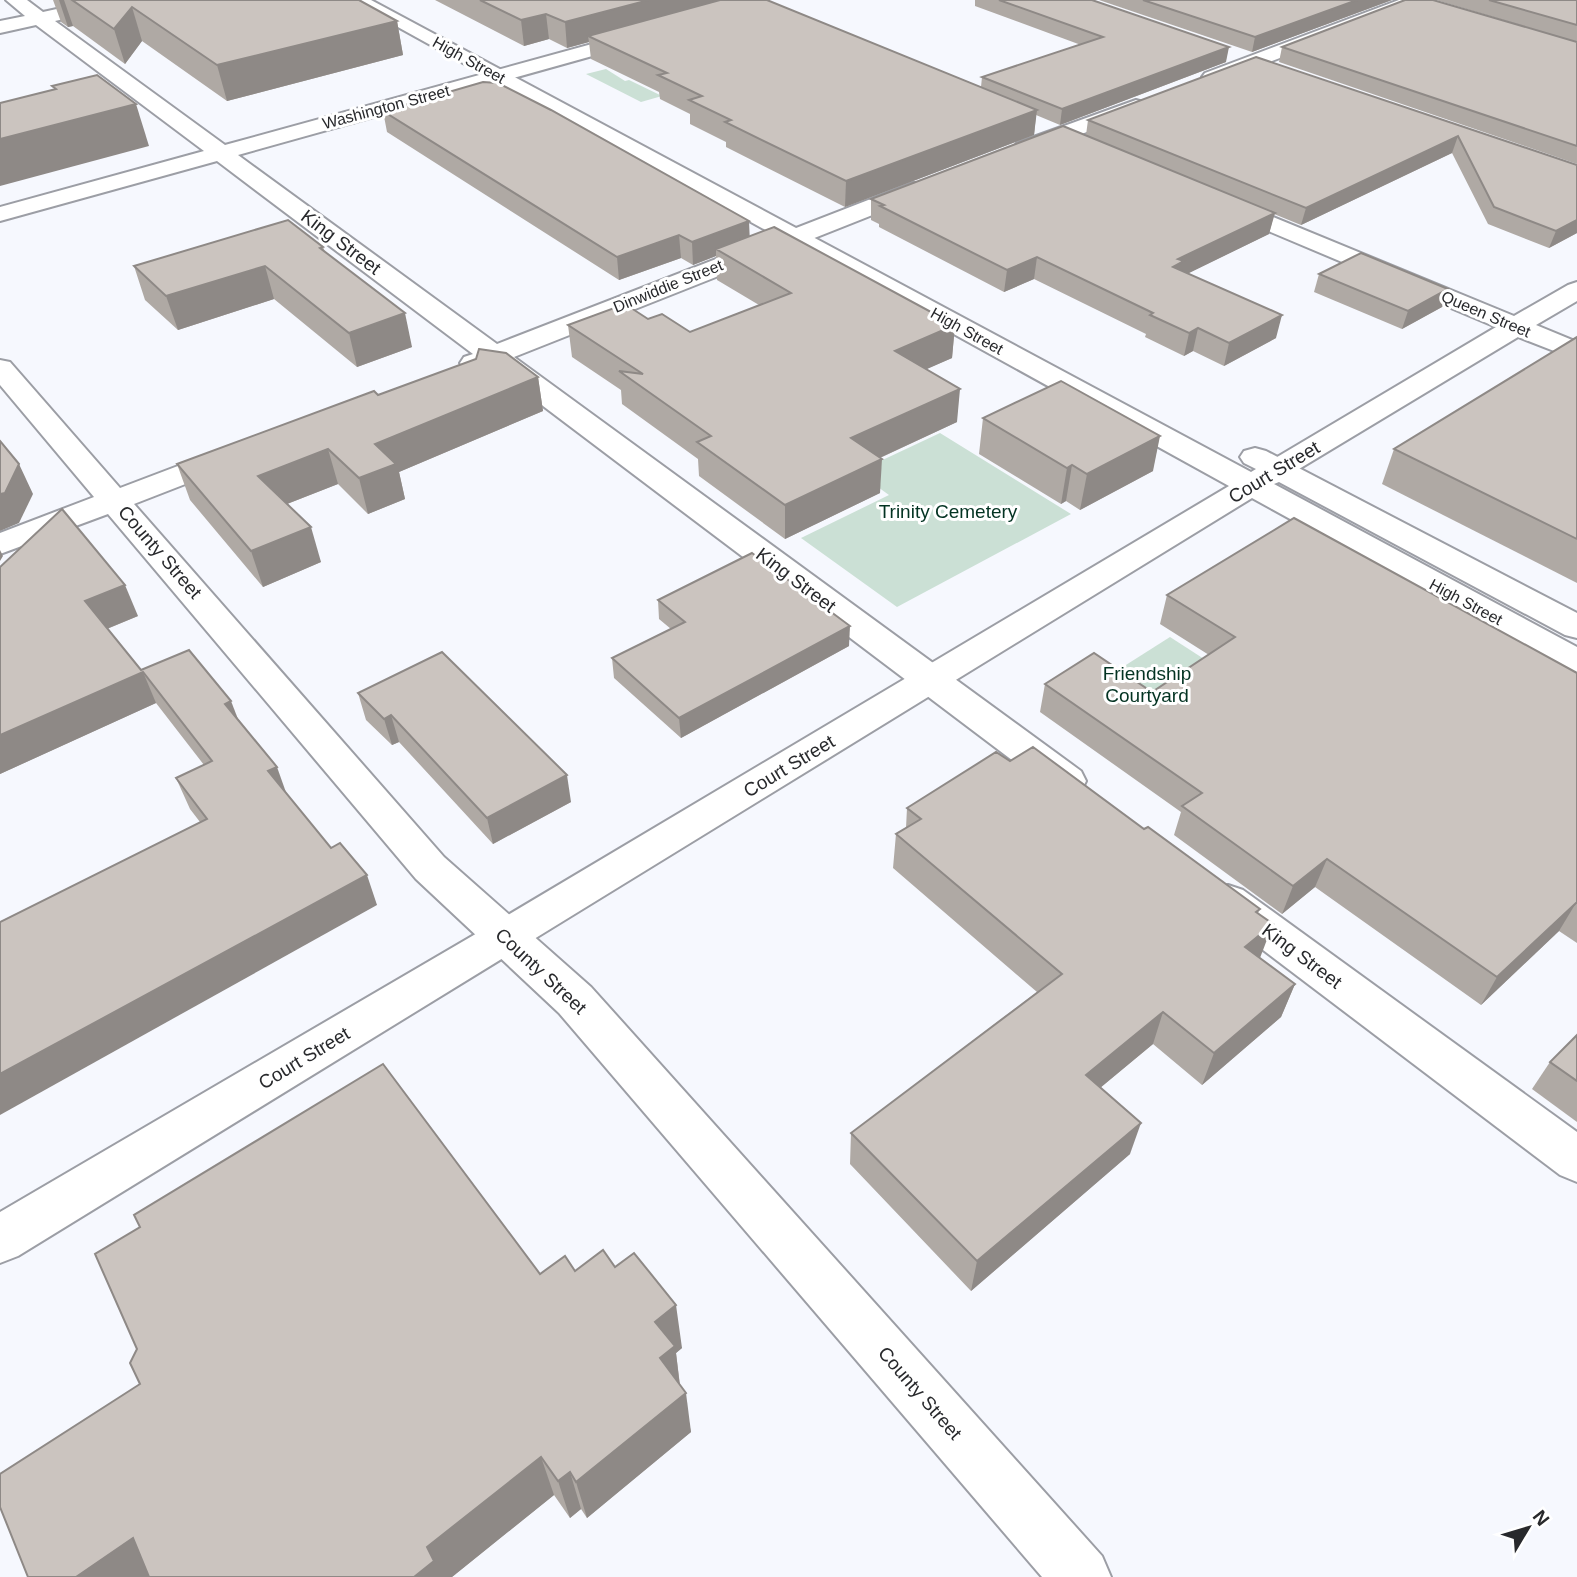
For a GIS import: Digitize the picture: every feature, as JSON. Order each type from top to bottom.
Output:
[{"type":"street","name":"King Street","points":[[15,0],[1088,797]]},
{"type":"street","points":[[0,27],[123,0]]},
{"type":"street","name":"High Street","points":[[358,0],[793,236],[1265,477],[1577,627]]},
{"type":"street","name":"High Street","points":[[394,0],[972,307]]},
{"type":"street","points":[[1185,87],[1417,2]]},
{"type":"street","name":"Washington Street","points":[[0,214],[653,33]]},
{"type":"street","points":[[1221,51],[1285,73]]},
{"type":"street","points":[[1007,155],[1160,97]]},
{"type":"street","points":[[1026,121],[1092,149]]},
{"type":"street","name":"Dinwiddie Street","points":[[453,371],[793,236],[943,180]]},
{"type":"street","name":"Queen Street","points":[[1203,195],[1577,352]]},
{"type":"street","name":"Court Street","points":[[0,1239],[506,937],[1577,290]]},
{"type":"street","name":"County Street","points":[[0,368],[430,868],[575,1000],[1080,1577]]},
{"type":"street","name":"High Street","points":[[1236,447],[1265,477],[1577,662]]},
{"type":"street","points":[[0,544],[250,448]]},
{"type":"street","name":"King Street","points":[[1208,886],[1577,1160]]},
{"type":"green space","points":[[606,69],[625,81],[629,80],[662,96],[641,102],[586,74]]},
{"type":"green space","name":"Trinity Cemetery","points":[[940,433],[1071,514],[897,607],[801,538],[889,495],[857,472]]},
{"type":"green space","name":"Friendship Courtyard","points":[[1170,637],[1218,668],[1168,702],[1096,684]]},
{"type":"building","points":[[72,0],[359,0],[397,21],[217,65],[132,7],[114,29]]},
{"type":"building","points":[[480,0],[649,0],[565,22],[546,14],[521,20]]},
{"type":"building","points":[[720,0],[767,0],[1037,110],[846,181],[725,122],[731,120],[689,100],[702,96],[658,75],[667,73],[588,36]]},
{"type":"building","points":[[999,0],[1092,0],[1229,47],[1062,109],[982,77],[1103,37]]},
{"type":"building","points":[[1143,0],[1357,0],[1255,37]]},
{"type":"building","points":[[1405,0],[1433,0],[1577,42],[1577,146],[1282,47]]},
{"type":"building","points":[[1489,0],[1577,0],[1577,25]]},
{"type":"building","points":[[1256,57],[1577,165],[1577,220],[1556,231],[1494,207],[1458,136],[1306,208],[1088,120]]},
{"type":"building","points":[[97,75],[136,104],[0,139],[0,103]]},
{"type":"building","points":[[483,82],[498,83],[551,110],[749,221],[692,242],[679,235],[617,257],[383,111]]},
{"type":"building","points":[[1063,126],[1275,213],[1178,259],[1184,261],[1173,267],[1282,315],[1229,343],[1198,328],[1189,333],[1037,257],[1007,270],[871,199]]},
{"type":"building","points":[[288,220],[405,313],[349,333],[265,266],[166,296],[134,266]]},
{"type":"building","points":[[774,227],[955,325],[895,351],[960,389],[851,438],[882,459],[785,505],[697,442],[711,436],[619,371],[643,374],[568,325],[625,304],[648,319],[662,314],[690,332],[791,293],[716,249]]},
{"type":"building","points":[[1361,253],[1448,289],[1408,311],[1319,274]]},
{"type":"building","points":[[1577,337],[1577,539],[1394,449]]},
{"type":"building","points":[[479,349],[506,353],[538,377],[375,444],[396,464],[359,478],[328,449],[258,476],[311,527],[251,551],[177,464],[374,391],[378,395],[476,359]]},
{"type":"building","points":[[1061,381],[1160,436],[1087,474],[1072,465],[1067,468],[983,418]]},
{"type":"building","points":[[0,441],[19,464],[5,493],[0,494]]},
{"type":"building","points":[[62,509],[125,585],[85,601],[141,670],[189,650],[231,701],[225,704],[277,767],[268,771],[331,848],[340,843],[367,875],[0,1074],[0,922],[207,819],[176,778],[212,761],[143,672],[0,735],[0,567]]},
{"type":"building","points":[[1294,518],[1577,673],[1577,903],[1497,977],[1327,859],[1293,886],[1182,806],[1202,793],[1045,684],[1094,653],[1152,692],[1235,637],[1167,595]]},
{"type":"building","points":[[752,553],[850,626],[679,718],[612,658],[685,622],[658,600]]},
{"type":"building","points":[[442,652],[567,775],[487,818],[391,715],[384,719],[358,693]]},
{"type":"building","points":[[1033,747],[1144,829],[1148,827],[1260,909],[1256,912],[1273,924],[1245,947],[1295,984],[1214,1053],[1163,1012],[1086,1075],[1141,1123],[977,1261],[851,1133],[1062,974],[896,834],[921,819],[907,808],[996,752],[1010,761]]},
{"type":"building","points":[[1577,1035],[1577,1081],[1550,1062]]},
{"type":"building","points":[[383,1064],[540,1274],[565,1256],[575,1271],[603,1250],[615,1267],[634,1253],[676,1305],[655,1322],[675,1346],[660,1358],[686,1393],[576,1482],[570,1472],[558,1481],[541,1457],[427,1547],[434,1561],[414,1577],[149,1577],[133,1538],[76,1577],[28,1577],[0,1507],[0,1474],[140,1384],[130,1363],[137,1349],[95,1254],[140,1227],[134,1215]]}]
